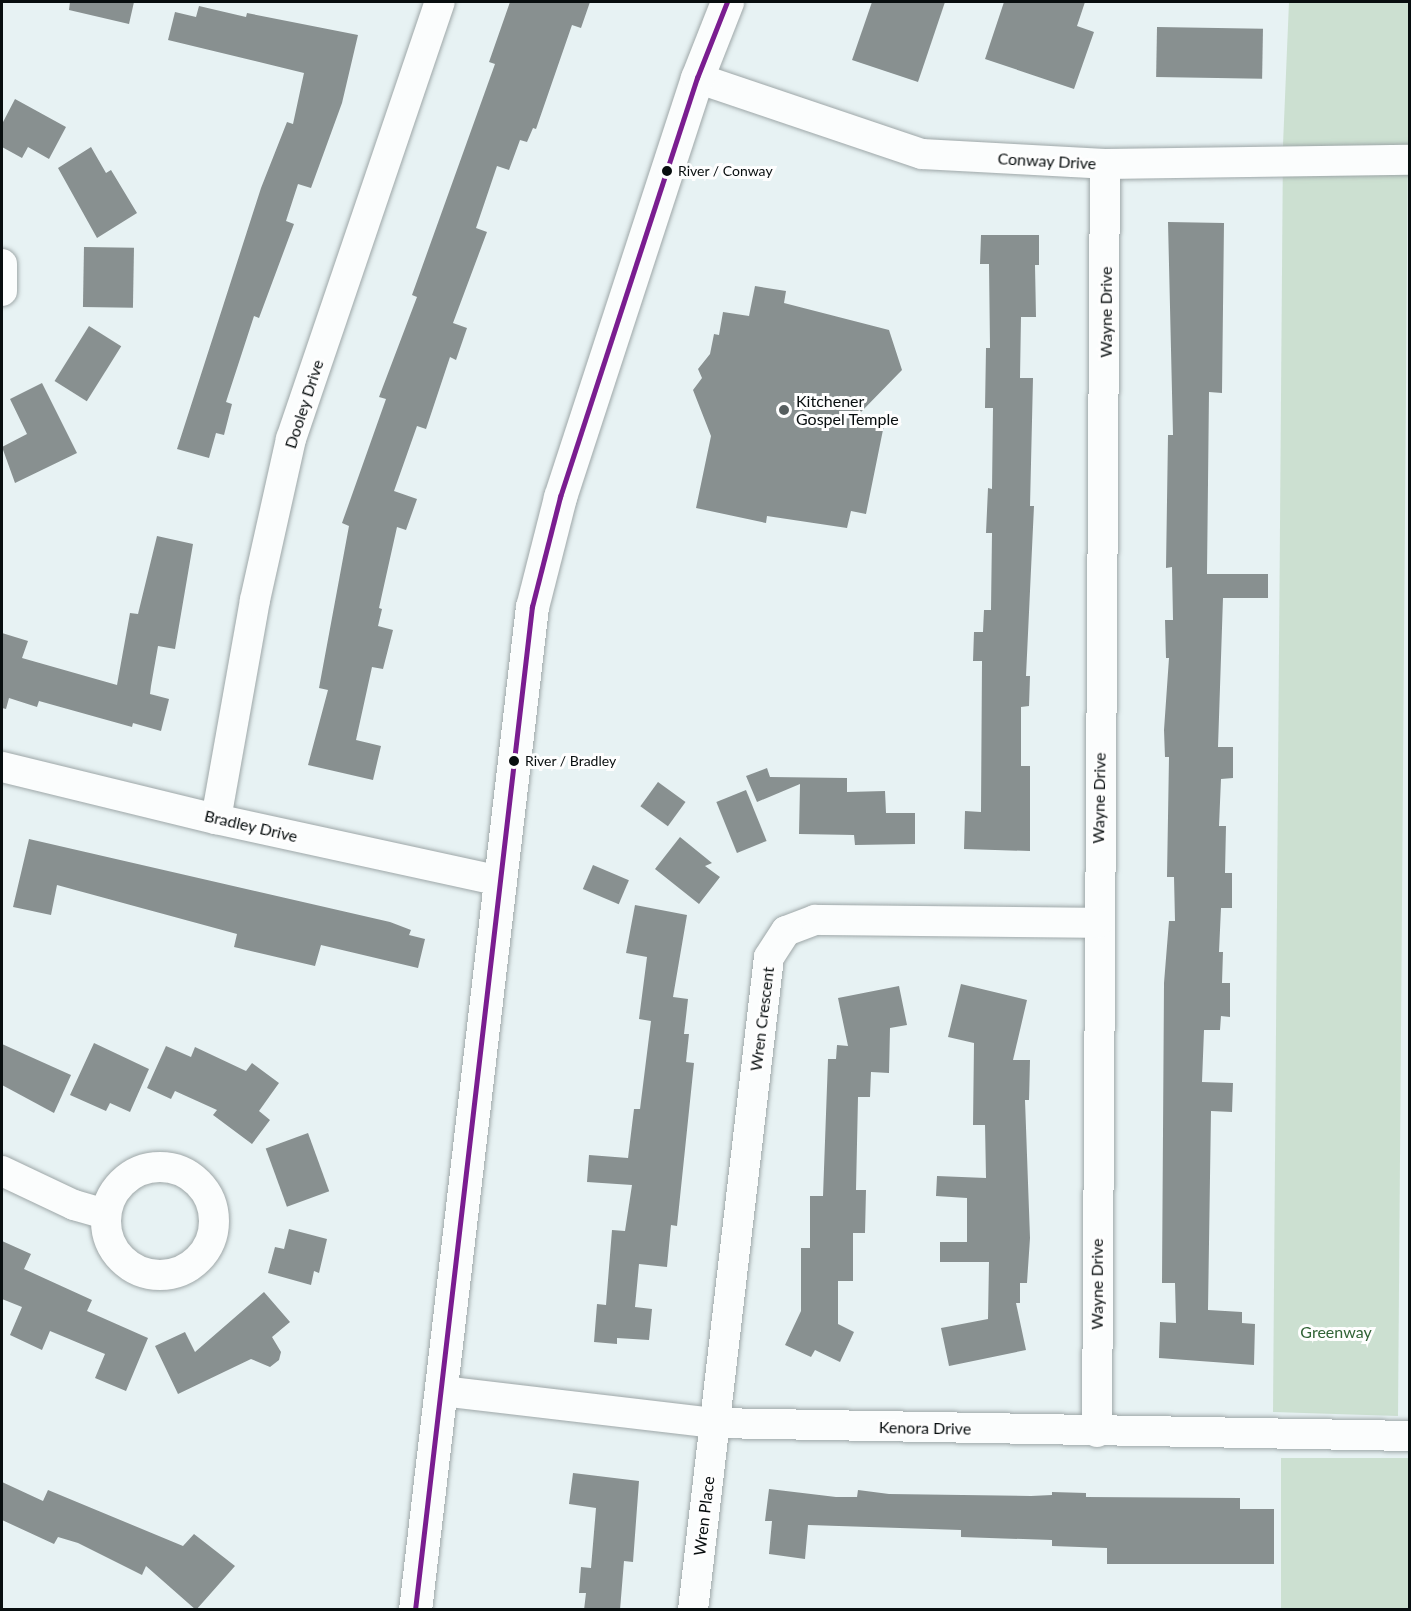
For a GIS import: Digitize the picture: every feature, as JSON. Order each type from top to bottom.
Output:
[{"type":"street","name":"Dooley Drive","points":[[216,819],[255,600],[291,439],[440,2]]},
{"type":"street","points":[[415,1610],[532,607],[560,497],[697,78],[727,2]]},
{"type":"street","name":"Conway Drive","points":[[697,78],[922,154],[1105,164],[1410,160]]},
{"type":"street","name":"Wayne Drive","points":[[1097,1432],[1097,923],[1105,164]]},
{"type":"street","points":[[2,264],[2,291]]},
{"type":"street","name":"Bradley Drive","points":[[2,767],[216,819],[501,881]]},
{"type":"street","name":"Wren Crescent","points":[[715,1423],[769,957],[786,932],[815,920],[1097,923]]},
{"type":"street","points":[[2,1171],[74,1205],[106,1214]]},
{"type":"street","name":"Kenora Drive","points":[[442,1391],[715,1423],[1097,1432],[1410,1436]]},
{"type":"street","name":"Wren Place","points":[[693,1610],[715,1423]]},
{"type":"green space","name":"Greenway","points":[[1289,2],[1409,2],[1398,1416],[1273,1412],[1283,145]]},
{"type":"green space","points":[[1281,1458],[1409,1458],[1409,1609],[1281,1609]]},
{"type":"building","points":[[70,2],[134,2],[129,24],[69,10]]},
{"type":"building","points":[[510,2],[590,2],[581,28],[572,25],[536,129],[533,128],[527,142],[520,140],[509,170],[497,166],[476,228],[487,232],[453,323],[467,328],[456,360],[450,357],[426,429],[417,426],[394,491],[417,499],[406,530],[397,527],[379,608],[382,609],[378,626],[393,630],[383,669],[372,667],[356,740],[381,746],[373,780],[308,765],[328,690],[319,688],[349,526],[342,523],[386,399],[379,397],[417,297],[412,295],[495,64],[489,62]]},
{"type":"building","points":[[872,2],[945,2],[918,82],[852,60]]},
{"type":"building","points":[[1004,2],[1085,2],[1077,26],[1094,32],[1074,89],[985,59]]},
{"type":"building","points":[[199,6],[246,17],[247,13],[358,35],[342,103],[311,188],[298,184],[286,221],[294,224],[259,318],[254,316],[226,402],[232,404],[224,435],[216,433],[209,458],[177,449],[261,188],[287,122],[293,124],[304,73],[168,40],[175,12],[196,17]]},
{"type":"building","points":[[1157,27],[1263,29],[1262,79],[1156,77]]},
{"type":"building","points":[[15,99],[66,127],[49,159],[28,147],[22,158],[2,147],[2,124]]},
{"type":"building","points":[[91,147],[106,173],[111,170],[137,213],[97,238],[58,168]]},
{"type":"building","points":[[1168,222],[1224,223],[1222,393],[1209,392],[1207,574],[1268,574],[1268,598],[1223,598],[1218,747],[1233,747],[1233,778],[1221,779],[1219,826],[1226,826],[1225,873],[1232,873],[1232,908],[1221,908],[1219,952],[1223,952],[1222,983],[1230,983],[1230,1017],[1221,1016],[1220,1030],[1204,1030],[1202,1082],[1233,1083],[1232,1112],[1211,1111],[1208,1310],[1242,1312],[1242,1323],[1255,1324],[1254,1365],[1159,1358],[1160,1322],[1176,1323],[1175,1283],[1162,1283],[1164,983],[1169,921],[1175,921],[1174,877],[1167,877],[1169,757],[1165,757],[1164,730],[1169,658],[1166,658],[1165,620],[1173,620],[1172,567],[1166,568],[1168,435],[1173,435]]},
{"type":"building","points":[[981,235],[1039,235],[1039,265],[1035,265],[1036,317],[1021,317],[1020,378],[1033,378],[1030,506],[1034,506],[1026,676],[1030,676],[1029,706],[1021,707],[1021,766],[1030,766],[1030,851],[964,849],[965,811],[981,812],[982,661],[973,661],[974,632],[983,632],[984,610],[991,610],[992,533],[986,533],[988,488],[992,489],[993,408],[985,408],[986,348],[990,348],[989,264],[980,264]]},
{"type":"building","points":[[84,247],[134,248],[133,308],[83,307]]},
{"type":"building","name":"Kitchener Gospel Temple","points":[[755,286],[786,291],[784,303],[889,330],[902,370],[859,414],[885,420],[866,514],[851,511],[847,528],[767,516],[766,523],[696,508],[711,436],[693,390],[702,378],[698,369],[710,354],[714,334],[719,335],[723,312],[749,316]]},
{"type":"building","points":[[89,326],[121,346],[87,401],[55,381]]},
{"type":"building","points":[[42,383],[77,453],[15,483],[2,447],[27,434],[10,399]]},
{"type":"building","points":[[157,536],[193,544],[175,649],[158,646],[151,686],[150,694],[169,699],[161,731],[133,723],[132,727],[39,701],[37,707],[9,698],[6,709],[2,708],[2,633],[28,641],[22,658],[117,685],[130,613],[138,614]]},
{"type":"building","points":[[767,768],[770,777],[847,778],[847,792],[885,791],[886,813],[915,813],[915,844],[855,845],[854,835],[799,834],[800,784],[757,802],[746,776]]},
{"type":"building","points":[[658,782],[686,802],[668,826],[640,806]]},
{"type":"building","points":[[746,790],[767,841],[737,853],[716,802]]},
{"type":"building","points":[[680,837],[712,863],[705,866],[720,877],[699,904],[655,869]]},
{"type":"building","points":[[29,839],[390,922],[411,930],[409,935],[425,939],[418,968],[321,945],[315,966],[234,947],[237,934],[57,885],[51,915],[13,907]]},
{"type":"building","points":[[593,865],[629,880],[619,904],[583,889]]},
{"type":"building","points":[[635,905],[687,915],[673,997],[688,999],[684,1034],[689,1034],[686,1062],[694,1063],[677,1226],[671,1225],[667,1267],[639,1264],[635,1307],[652,1309],[649,1340],[617,1338],[617,1344],[594,1342],[597,1304],[606,1305],[612,1230],[625,1231],[632,1185],[587,1182],[589,1155],[628,1158],[634,1109],[640,1109],[651,1021],[639,1019],[647,957],[626,953]]},
{"type":"building","points":[[961,984],[1027,1000],[1013,1060],[1030,1060],[1029,1100],[1025,1100],[1030,1238],[1027,1283],[1020,1283],[1020,1303],[1016,1303],[1026,1350],[949,1366],[941,1328],[988,1319],[989,1262],[940,1262],[940,1242],[967,1242],[967,1198],[936,1196],[937,1176],[986,1178],[985,1125],[973,1125],[974,1043],[948,1037]]},
{"type":"building","points":[[899,986],[907,1025],[890,1028],[889,1073],[871,1072],[870,1097],[858,1097],[856,1190],[866,1190],[865,1233],[853,1233],[853,1281],[838,1281],[838,1324],[854,1332],[840,1362],[815,1350],[811,1357],[785,1345],[801,1311],[801,1248],[810,1248],[810,1196],[823,1196],[828,1059],[836,1059],[837,1045],[848,1046],[838,998]]},
{"type":"building","points":[[94,1043],[149,1069],[130,1112],[110,1103],[106,1111],[70,1095]]},
{"type":"building","points":[[2,1044],[71,1075],[54,1113],[2,1085]]},
{"type":"building","points":[[166,1046],[191,1057],[195,1047],[246,1071],[252,1063],[279,1083],[259,1111],[270,1120],[252,1144],[213,1115],[217,1110],[175,1091],[171,1099],[147,1088]]},
{"type":"building","points":[[308,1133],[329,1191],[287,1207],[266,1148]]},
{"type":"building","points":[[289,1229],[327,1239],[319,1273],[314,1271],[311,1285],[268,1273],[275,1247],[284,1249]]},
{"type":"building","points":[[2,1241],[31,1254],[24,1269],[92,1300],[87,1311],[148,1338],[126,1391],[95,1378],[105,1354],[50,1331],[42,1350],[10,1335],[22,1307],[2,1299]]},
{"type":"building","points":[[264,1292],[290,1322],[272,1337],[281,1352],[279,1360],[270,1367],[251,1359],[178,1394],[155,1346],[185,1332],[195,1352]]},
{"type":"building","points":[[573,1473],[639,1481],[633,1562],[624,1561],[620,1610],[584,1610],[586,1593],[579,1593],[581,1567],[591,1568],[596,1508],[569,1504]]},
{"type":"building","points":[[2,1482],[43,1501],[48,1490],[183,1546],[194,1534],[235,1566],[196,1610],[146,1566],[142,1575],[78,1543],[58,1537],[54,1544],[2,1520]]},
{"type":"building","points":[[769,1489],[836,1497],[857,1497],[858,1490],[889,1494],[1031,1496],[1052,1495],[1052,1492],[1086,1493],[1086,1497],[1240,1498],[1240,1509],[1274,1509],[1274,1564],[1107,1564],[1107,1548],[1052,1546],[1052,1540],[961,1537],[961,1530],[808,1525],[805,1559],[769,1554],[772,1521],[765,1521]]},
{"type":"transit line","points":[[415,1610],[532,607],[560,497],[697,78],[727,2]]},
{"type":"place","name":"River / Conway","points":[[667,171]]},
{"type":"place","name":"Kitchener Gospel Temple","points":[[784,410]]},
{"type":"place","name":"River / Bradley","points":[[514,761]]}]
